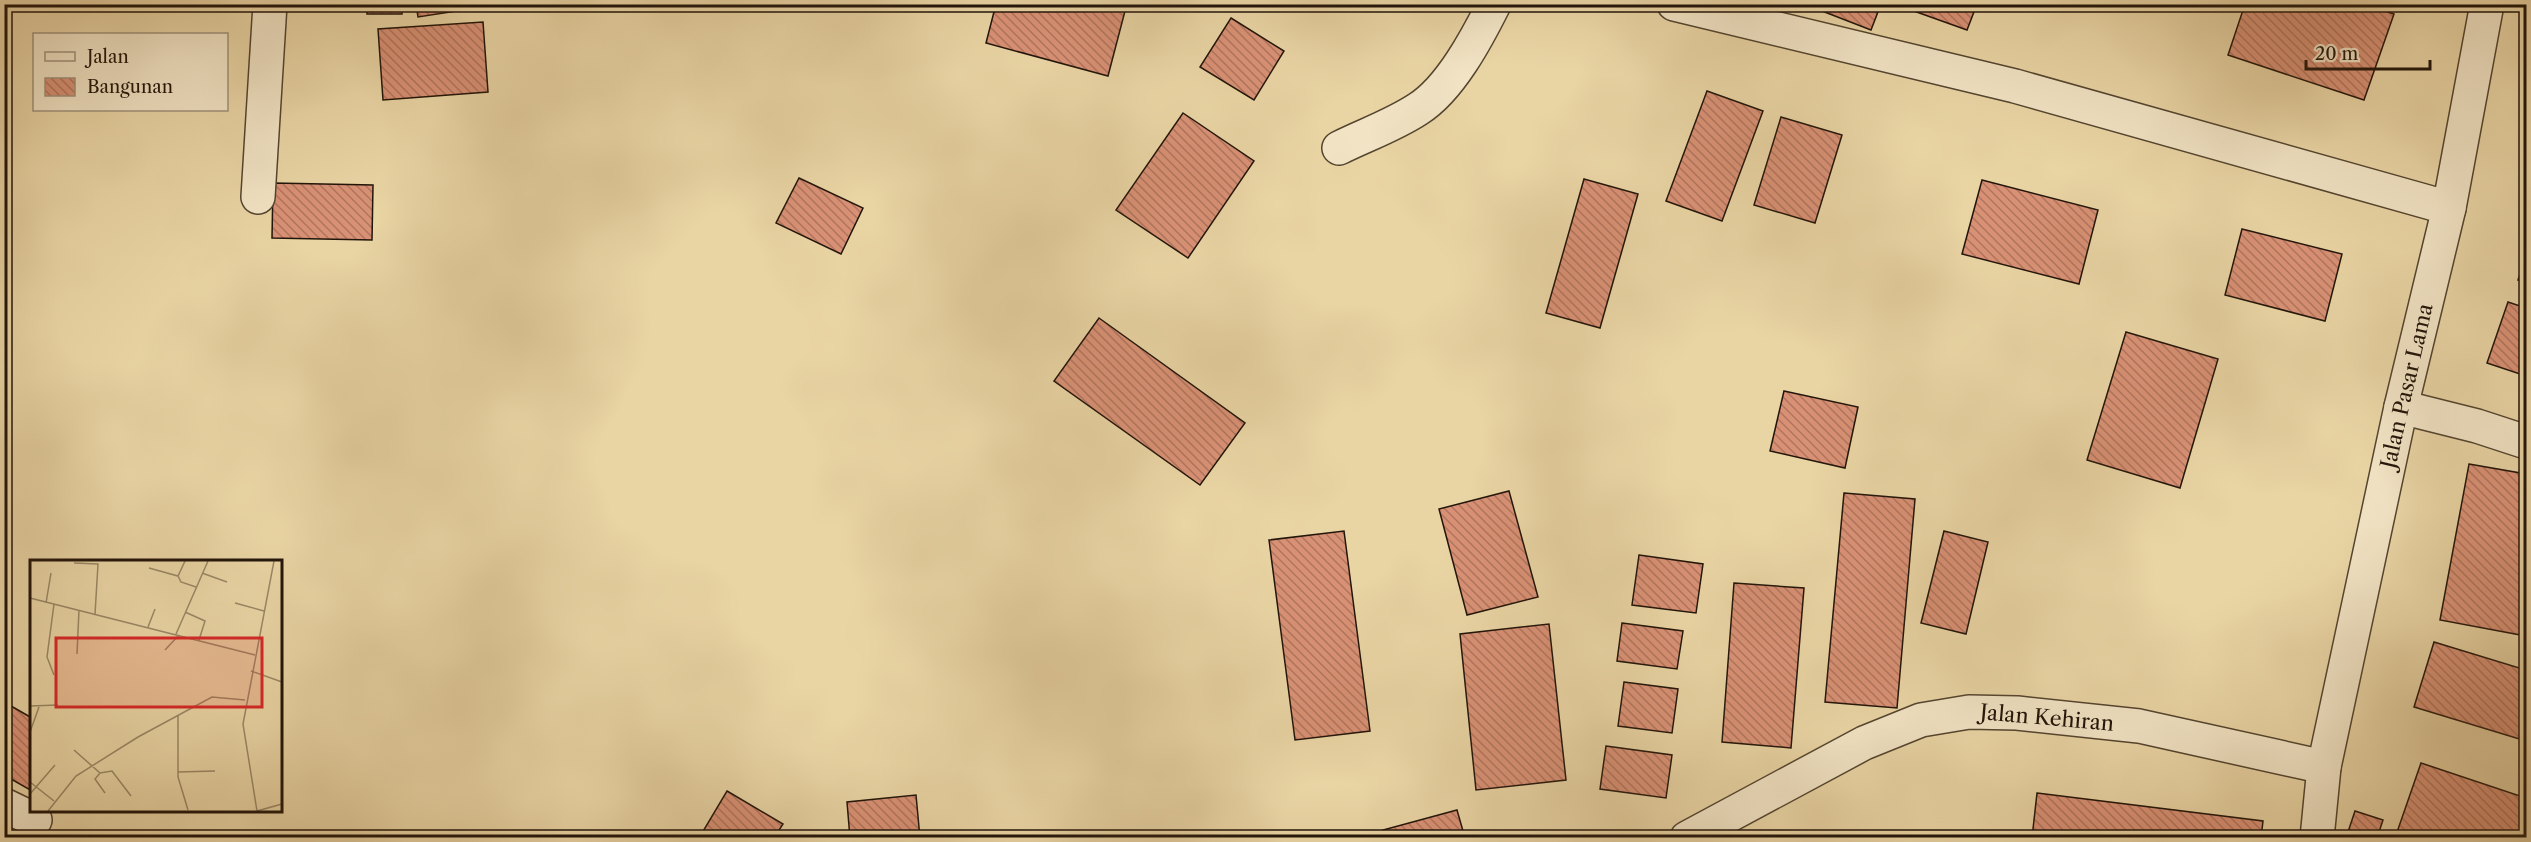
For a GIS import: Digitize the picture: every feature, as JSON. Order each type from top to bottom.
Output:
[{"type":"street","points":[[258,197],[270,4]]},
{"type":"street","points":[[1339,148],[1419,108],[1445,83],[1478,34],[1494,4]]},
{"type":"street","points":[[1674,4],[1761,15],[2449,208]]},
{"type":"street","name":"Jalan Pasar Lama","points":[[2318,837],[2324,767],[2401,408],[2449,208],[2487,4]]},
{"type":"street","points":[[2401,408],[2477,426],[2526,442]]},
{"type":"street","name":"Jalan Kehiran","points":[[1687,837],[1864,743],[1921,720],[1969,712],[2017,713],[2139,726],[2324,767]]},
{"type":"street","points":[[4,806],[35,820]]},
{"type":"building","points":[[367,4],[402,4],[402,14],[367,14]]},
{"type":"building","points":[[416,4],[489,4],[490,6],[418,17]]},
{"type":"building","points":[[996,4],[1103,4],[1125,11],[1108,76],[986,43]]},
{"type":"building","points":[[1804,4],[1881,4],[1871,30]]},
{"type":"building","points":[[1913,4],[1977,4],[1967,30],[1911,10]]},
{"type":"building","points":[[2245,4],[2365,4],[2394,14],[2364,100],[2228,55]]},
{"type":"building","points":[[1231,18],[1284,51],[1254,100],[1200,67]]},
{"type":"building","points":[[483,22],[488,92],[383,100],[378,29]]},
{"type":"building","points":[[1707,91],[1763,111],[1722,221],[1666,201]]},
{"type":"building","points":[[1183,113],[1254,161],[1188,258],[1116,210]]},
{"type":"building","points":[[1781,117],[1842,135],[1815,223],[1754,205]]},
{"type":"building","points":[[2526,155],[2526,177],[2520,175]]},
{"type":"building","points":[[799,178],[863,208],[841,254],[776,223]]},
{"type":"building","points":[[1584,179],[1638,194],[1600,328],[1546,313]]},
{"type":"building","points":[[1982,180],[2098,210],[2079,284],[1962,254]]},
{"type":"building","points":[[273,183],[373,185],[372,240],[272,238]]},
{"type":"building","points":[[2242,229],[2342,254],[2325,321],[2225,295]]},
{"type":"building","points":[[2526,256],[2526,283],[2518,280]]},
{"type":"building","points":[[2508,302],[2526,308],[2526,376],[2487,363]]},
{"type":"building","points":[[1099,318],[1245,423],[1200,485],[1054,381]]},
{"type":"building","points":[[2126,332],[2218,359],[2180,488],[2087,460]]},
{"type":"building","points":[[1784,391],[1858,407],[1845,468],[1770,451]]},
{"type":"building","points":[[2469,464],[2526,474],[2526,636],[2440,620]]},
{"type":"building","points":[[1509,491],[1538,597],[1467,615],[1439,509]]},
{"type":"building","points":[[1844,493],[1915,499],[1897,708],[1825,702]]},
{"type":"building","points":[[1344,531],[1370,731],[1295,740],[1269,540]]},
{"type":"building","points":[[1944,531],[1988,542],[1966,634],[1921,623]]},
{"type":"building","points":[[1639,555],[1703,564],[1696,613],[1632,605]]},
{"type":"building","points":[[1734,583],[1804,588],[1791,748],[1722,742]]},
{"type":"building","points":[[1622,623],[1683,631],[1677,669],[1617,661]]},
{"type":"building","points":[[1549,624],[1566,780],[1476,790],[1460,634]]},
{"type":"building","points":[[2434,642],[2526,670],[2526,741],[2414,707]]},
{"type":"building","points":[[1624,682],[1678,689],[1672,733],[1618,726]]},
{"type":"building","points":[[4,702],[30,717],[30,790],[4,775]]},
{"type":"building","points":[[1606,746],[1672,755],[1666,798],[1600,789]]},
{"type":"building","points":[[2421,763],[2526,798],[2526,838],[2403,838],[2396,835]]},
{"type":"building","points":[[727,791],[783,824],[774,838],[699,838]]},
{"type":"building","points":[[2037,793],[2263,821],[2261,838],[2032,838]]},
{"type":"building","points":[[916,795],[920,838],[850,838],[847,802]]},
{"type":"building","points":[[1457,810],[1465,838],[1385,838],[1383,830]]},
{"type":"building","points":[[2355,811],[2383,820],[2377,838],[2346,838]]}]
